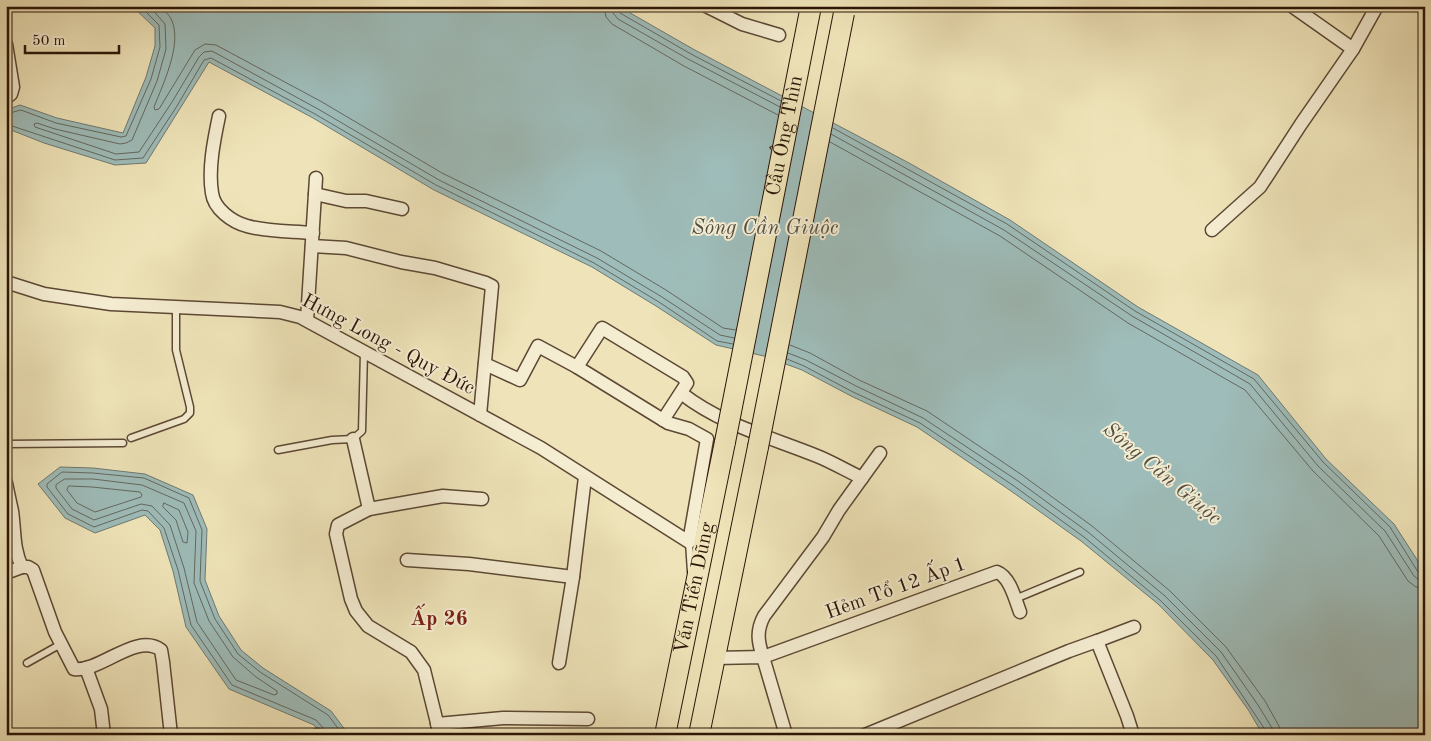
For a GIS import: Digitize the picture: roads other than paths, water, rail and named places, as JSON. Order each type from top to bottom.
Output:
[{"type":"highway","name":"Cầu Ông Thìn","points":[[726,442],[811,6]]},
{"type":"highway","name":"Cầu Ông Thìn","points":[[758,447],[844,9]]},
{"type":"highway","name":"Văn Tiến Dũng","points":[[665,735],[726,442]]},
{"type":"highway","name":"Văn Tiến Dũng","points":[[699,735],[758,447]]},
{"type":"street","points":[[706,6],[742,24],[779,35]]},
{"type":"street","points":[[1292,6],[1353,49]]},
{"type":"street","points":[[1212,230],[1260,187],[1353,49],[1377,6]]},
{"type":"street","points":[[6,44],[12,87],[11,94],[6,98]]},
{"type":"street","points":[[219,116],[212,154],[212,194],[224,214],[249,227],[312,239],[401,262],[435,268],[492,286],[480,415]]},
{"type":"street","points":[[307,320],[316,178]]},
{"type":"street","points":[[315,194],[346,201],[366,201],[402,209]]},
{"type":"street","name":"Hưng Long - Quy Đức","points":[[6,282],[44,294],[111,304],[280,312],[307,320],[541,448],[689,542]]},
{"type":"street","points":[[577,367],[602,328],[686,380],[687,382],[681,394],[663,420]]},
{"type":"street","points":[[485,364],[520,380],[538,346],[577,367],[663,420],[689,429],[707,439],[689,542]]},
{"type":"street","points":[[681,394],[708,412],[734,425],[818,457],[862,478]]},
{"type":"street","points":[[353,439],[369,509]]},
{"type":"street","points":[[786,735],[758,634],[760,624],[823,537],[839,510],[880,453]]},
{"type":"street","points":[[559,663],[573,577],[585,477]]},
{"type":"street","points":[[6,484],[12,512],[15,549],[22,567]]},
{"type":"street","points":[[482,499],[443,496],[369,509],[338,525],[336,534],[351,599],[356,611],[368,626],[411,652],[424,670],[438,730],[503,718],[588,719]]},
{"type":"street","points":[[407,560],[468,564],[573,577]]},
{"type":"street","points":[[6,573],[22,567],[28,567],[33,570],[55,632],[74,669],[86,668],[138,646],[155,645],[161,650],[171,735]]},
{"type":"street","name":"Hẻm Tổ 12 Ấp 1","points":[[715,658],[764,657],[997,572],[1003,574],[1020,612]]},
{"type":"street","points":[[865,735],[1069,651],[1134,628]]},
{"type":"street","points":[[1097,641],[1117,689],[1133,735]]},
{"type":"street","points":[[86,668],[101,709],[104,735]]},
{"type":"lane","points":[[131,438],[184,419],[190,413],[190,406],[176,350],[176,308]]},
{"type":"lane","points":[[278,450],[332,440],[353,439],[362,431],[364,352]]},
{"type":"lane","points":[[6,444],[123,443]]},
{"type":"lane","points":[[689,542],[692,603]]},
{"type":"lane","points":[[1015,599],[1080,572]]},
{"type":"lane","points":[[26,663],[62,644]]},
{"type":"water","name":"Sông Cần Giuộc","points":[[132,6],[618,6],[693,49],[909,163],[1010,220],[1138,307],[1258,375],[1326,459],[1394,524],[1425,572],[1425,735],[1263,735],[1249,711],[1213,660],[1158,604],[1081,541],[917,427],[851,396],[802,370],[764,356],[716,345],[592,267],[434,190],[313,118],[209,62],[146,163],[115,165],[44,143],[6,128],[6,110],[20,105],[57,118],[123,133],[146,77],[155,46],[155,28]]},
{"type":"water","points":[[60,467],[93,468],[145,474],[193,495],[207,529],[205,580],[219,616],[241,650],[263,668],[331,711],[349,735],[322,735],[314,725],[229,689],[186,627],[173,571],[160,530],[145,515],[95,533],[65,518],[38,484]]},
{"type":"district","name":"Ấp 26","points":[[439,619]]}]
